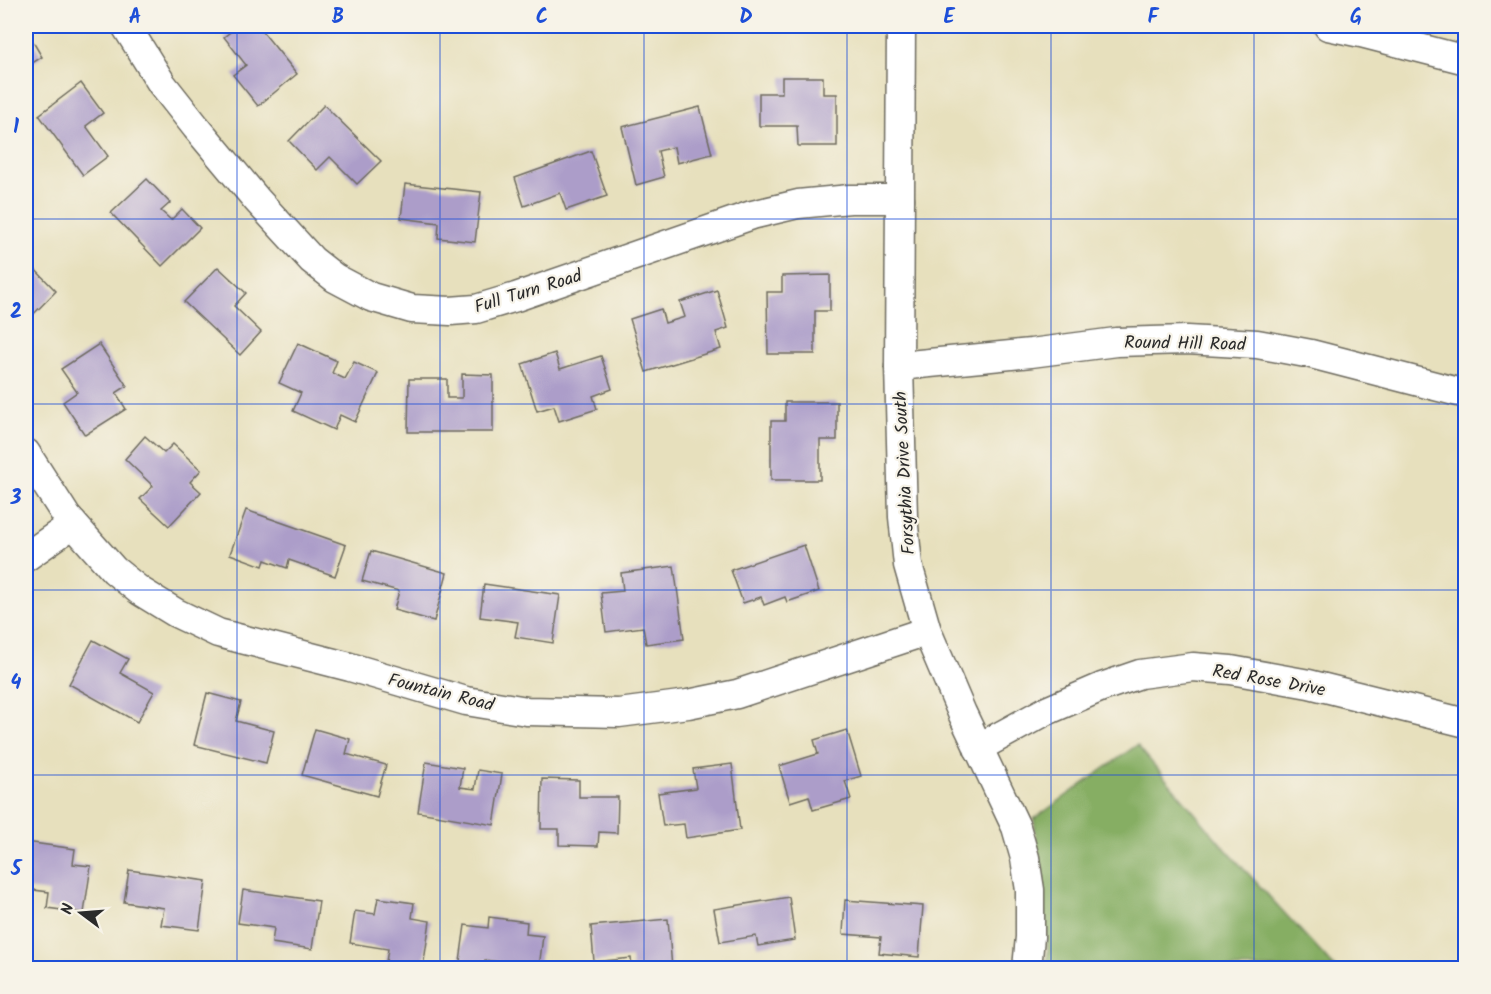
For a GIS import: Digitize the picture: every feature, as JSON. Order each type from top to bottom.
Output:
[{"type":"street","name":"Full Turn Road","points":[[126,26],[162,84],[196,127],[257,200],[312,260],[335,278],[371,297],[412,309],[450,311],[476,309],[752,215],[798,204],[850,198],[900,199]]},
{"type":"street","name":"Forsythia Drive South","points":[[901,26],[899,366],[903,517],[908,565],[927,631],[962,713],[1016,827],[1025,858],[1030,890],[1030,938],[1027,969]]},
{"type":"street","points":[[1328,26],[1466,60]]},
{"type":"street","name":"Round Hill Road","points":[[899,366],[1116,342],[1187,340],[1257,344],[1311,354],[1466,394]]},
{"type":"street","name":"Fountain Road","points":[[26,453],[73,524],[114,570],[140,591],[176,614],[218,633],[350,667],[466,701],[527,711],[619,713],[688,704],[737,694],[927,631]]},
{"type":"street","points":[[26,557],[73,524]]},
{"type":"street","name":"Red Rose Drive","points":[[978,748],[1044,712],[1102,687],[1140,674],[1193,668],[1231,670],[1309,684],[1466,723]]},
{"type":"green space","points":[[1137,745],[1222,845],[1335,968],[1046,968],[1048,951],[1034,819]]},
{"type":"building","points":[[238,26],[258,26],[297,74],[258,106],[233,75],[246,65],[224,37]]},
{"type":"building","points":[[26,30],[42,57],[26,67]]},
{"type":"building","points":[[782,77],[823,77],[823,94],[837,94],[837,146],[798,146],[797,126],[759,126],[759,93],[782,93]]},
{"type":"building","points":[[81,83],[103,113],[86,126],[108,156],[83,175],[39,115]]},
{"type":"building","points":[[324,105],[381,161],[357,184],[330,157],[317,170],[289,141]]},
{"type":"building","points":[[700,107],[712,154],[677,163],[674,147],[658,151],[664,177],[636,185],[622,127]]},
{"type":"building","points":[[591,151],[607,196],[566,210],[560,193],[524,206],[515,178]]},
{"type":"building","points":[[147,179],[170,203],[161,211],[171,220],[182,209],[200,228],[162,266],[111,213]]},
{"type":"building","points":[[405,184],[481,192],[475,242],[438,238],[439,223],[401,218]]},
{"type":"building","points":[[26,260],[56,291],[26,322]]},
{"type":"building","points":[[218,267],[246,293],[234,306],[261,332],[240,355],[184,302]]},
{"type":"building","points":[[830,275],[830,311],[815,311],[815,354],[768,354],[767,292],[782,292],[782,276]]},
{"type":"building","points":[[717,290],[728,328],[716,332],[721,349],[646,372],[630,319],[661,309],[665,323],[685,317],[680,302]]},
{"type":"building","points":[[298,343],[337,361],[332,373],[345,379],[354,362],[378,373],[355,422],[340,415],[334,430],[293,411],[301,393],[279,383]]},
{"type":"building","points":[[99,344],[127,386],[116,393],[126,409],[85,435],[63,402],[77,392],[61,369]]},
{"type":"building","points":[[555,353],[560,369],[601,356],[612,389],[593,396],[597,409],[559,421],[554,406],[537,411],[522,364]]},
{"type":"building","points":[[462,374],[493,375],[493,432],[408,432],[409,379],[447,379],[447,398],[462,398]]},
{"type":"building","points":[[785,402],[837,402],[837,440],[820,440],[820,480],[771,480],[771,421],[785,421]]},
{"type":"building","points":[[145,436],[164,453],[173,444],[201,470],[190,482],[201,492],[169,526],[140,499],[153,486],[125,459]]},
{"type":"building","points":[[246,510],[346,545],[335,576],[289,560],[287,568],[265,560],[263,566],[230,554]]},
{"type":"building","points":[[804,545],[819,591],[787,602],[785,597],[764,605],[761,597],[743,603],[731,570]]},
{"type":"building","points":[[371,551],[447,573],[434,621],[394,610],[399,591],[362,581]]},
{"type":"building","points":[[674,566],[684,639],[646,644],[643,627],[606,632],[601,593],[623,591],[621,573]]},
{"type":"building","points":[[484,584],[560,595],[553,643],[515,637],[518,622],[480,617]]},
{"type":"building","points":[[93,640],[128,659],[120,673],[154,692],[137,722],[69,684]]},
{"type":"building","points":[[207,693],[241,702],[236,721],[274,731],[266,763],[194,745]]},
{"type":"building","points":[[315,729],[350,739],[346,754],[386,765],[377,796],[302,775]]},
{"type":"building","points":[[847,730],[861,776],[845,781],[851,799],[813,810],[809,796],[790,802],[779,766],[818,754],[814,740]]},
{"type":"building","points":[[426,762],[463,768],[460,787],[475,789],[478,770],[502,774],[494,825],[418,812]]},
{"type":"building","points":[[732,764],[740,830],[686,838],[684,824],[663,826],[658,793],[696,788],[693,769]]},
{"type":"building","points":[[542,779],[579,780],[579,797],[618,797],[617,833],[599,832],[598,846],[559,845],[559,829],[541,829]]},
{"type":"building","points":[[26,842],[75,849],[73,864],[91,866],[84,913],[47,908],[49,892],[26,889]]},
{"type":"building","points":[[129,870],[206,881],[199,930],[161,925],[164,908],[124,902]]},
{"type":"building","points":[[243,890],[319,901],[312,949],[272,943],[274,928],[238,923]]},
{"type":"building","points":[[789,897],[795,940],[758,946],[756,936],[720,942],[714,909]]},
{"type":"building","points":[[378,898],[414,903],[412,918],[430,921],[423,968],[386,962],[388,949],[350,943],[355,911],[375,914]]},
{"type":"building","points":[[845,900],[923,906],[919,957],[879,953],[881,937],[843,934]]},
{"type":"building","points":[[489,917],[527,922],[526,934],[543,936],[539,968],[499,968],[499,962],[485,960],[484,968],[459,968],[465,925],[488,928]]},
{"type":"building","points":[[668,919],[672,968],[632,968],[631,958],[594,962],[591,926]]}]
